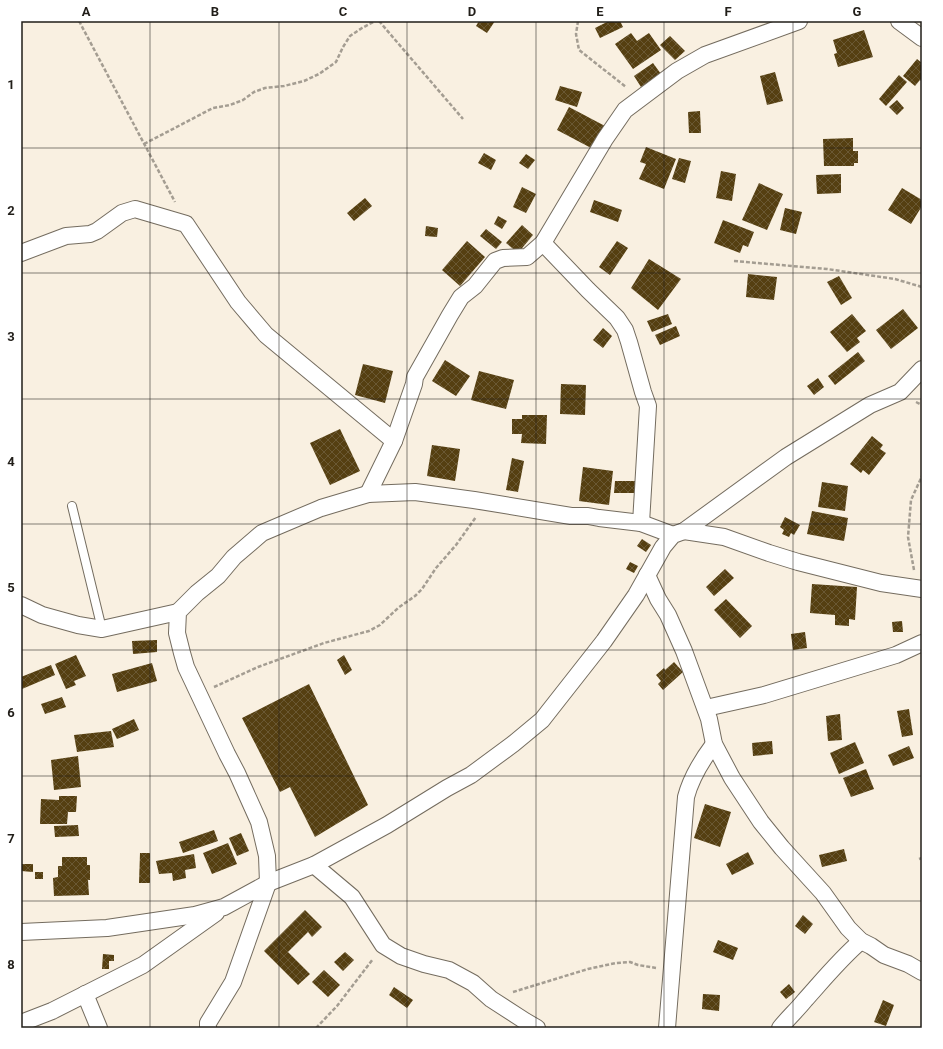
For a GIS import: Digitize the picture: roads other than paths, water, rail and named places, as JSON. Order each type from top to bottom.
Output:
[{"type":"street","points":[[368,494],[394,440],[414,384],[415,377],[461,297],[475,286],[495,261],[503,258],[527,257],[543,243],[605,139],[625,110],[677,71],[705,55],[799,21]]},
{"type":"street","points":[[899,21],[922,38]]},
{"type":"street","points":[[21,253],[66,236],[90,234],[97,231],[122,213],[135,209],[186,224],[238,302],[266,334],[394,440]]},
{"type":"street","points":[[543,243],[588,290],[618,318],[625,330],[648,406],[641,523]]},
{"type":"street","points":[[21,1023],[52,1011],[142,965],[224,907],[268,883],[314,865],[387,825],[447,788],[471,776],[542,720],[604,641],[636,595],[663,547],[679,533],[786,457],[870,405],[900,392],[922,369]]},
{"type":"street","points":[[21,605],[42,615],[78,625],[102,629],[178,612],[197,593],[218,576],[234,557],[262,532],[321,508],[368,494],[416,492],[571,516],[588,516],[641,523],[679,533],[724,537],[769,553],[921,593]]},
{"type":"street","points":[[647,575],[658,599],[668,615],[684,651],[706,708],[714,744],[732,778],[771,836],[823,893],[848,928],[860,941],[871,946],[884,955],[908,964],[922,972]]},
{"type":"street","points":[[178,612],[177,632],[186,667],[259,822],[267,856],[268,883],[232,982],[208,1024],[208,1028]]},
{"type":"street","points":[[706,708],[764,695],[888,658],[922,643]]},
{"type":"street","points":[[667,1028],[686,797],[689,785],[703,759],[714,744]]},
{"type":"street","points":[[314,865],[352,897],[383,946],[402,956],[424,964],[449,970],[473,983],[491,999],[537,1028]]},
{"type":"street","points":[[21,932],[107,928],[195,915],[224,907]]},
{"type":"street","points":[[780,1028],[842,958],[860,941]]},
{"type":"street","points":[[85,994],[99,1028]]},
{"type":"lane","points":[[72,506],[102,629]]}]
